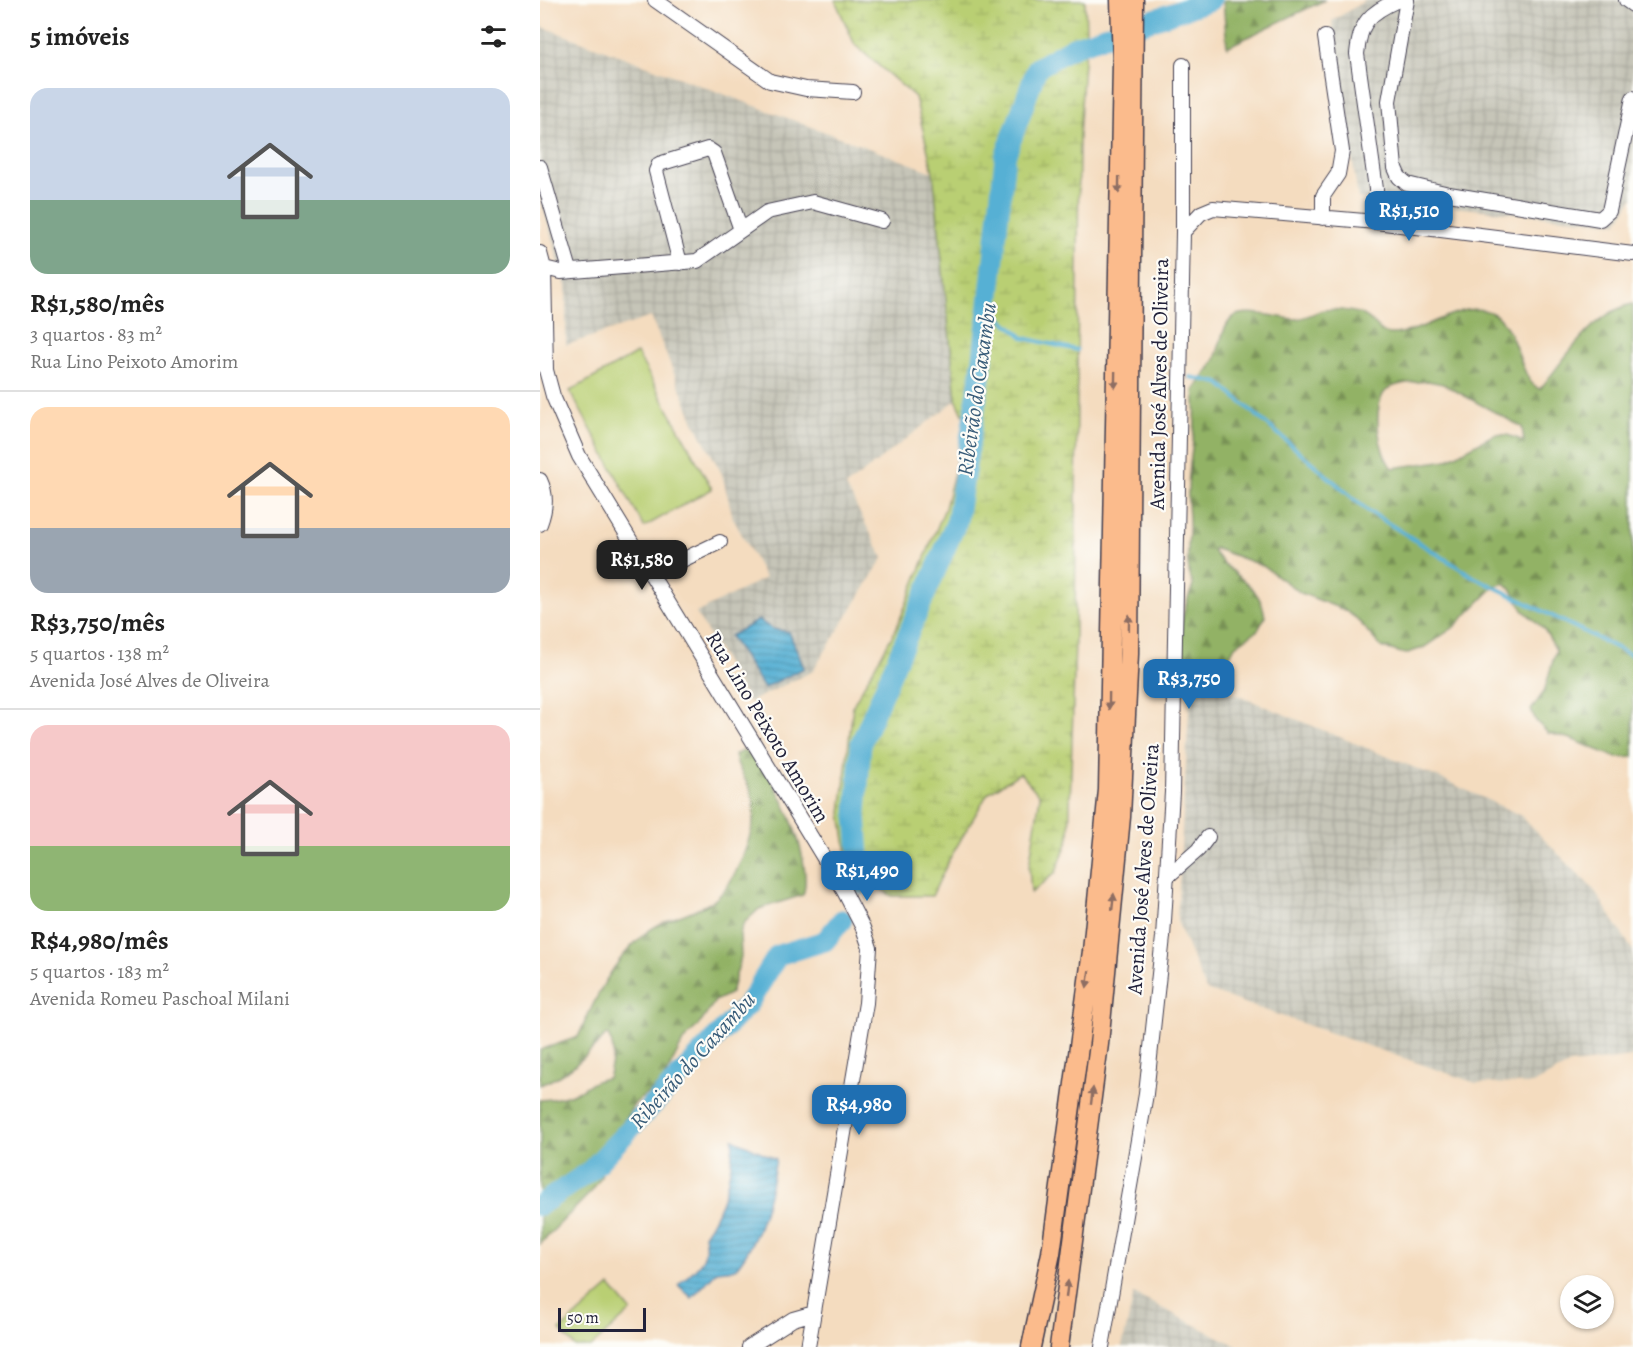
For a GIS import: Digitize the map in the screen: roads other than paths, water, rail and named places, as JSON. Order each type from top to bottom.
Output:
[{"type":"main road","points":[[1059,1347],[1099,1044],[1121,817],[1128,654],[1127,2]]},
{"type":"main road","points":[[1031,1347],[1053,1241],[1092,951],[1108,790],[1128,62]]},
{"type":"street","points":[[655,0],[770,81],[806,88],[852,92]]},
{"type":"street","points":[[1376,222],[1376,189],[1357,45],[1363,23],[1373,13],[1398,0]]},
{"type":"street","points":[[1407,0],[1389,101],[1395,168],[1399,177],[1407,184],[1449,194],[1600,219],[1610,211],[1633,98]]},
{"type":"street","points":[[1626,0],[1633,5]]},
{"type":"street","points":[[1323,218],[1323,196],[1338,174],[1342,151],[1325,37]]},
{"type":"street","name":"Avenida José Alves de Oliveira","points":[[1102,1347],[1146,1094],[1167,877],[1172,792],[1183,232],[1183,65]]},
{"type":"street","points":[[680,263],[656,171],[659,164],[708,149],[714,153],[741,230]]},
{"type":"street","points":[[540,166],[570,270]]},
{"type":"street","points":[[544,268],[570,270],[696,261],[767,212],[813,202],[882,221]]},
{"type":"street","points":[[1183,232],[1201,213],[1213,208],[1376,222],[1633,254]]},
{"type":"street","name":"Rua Lino Peixoto Amorim","points":[[540,254],[544,268],[542,340],[546,369],[564,425],[579,456],[844,891],[863,928],[870,948],[866,1003],[808,1347]]},
{"type":"street","points":[[540,480],[545,491],[545,511],[540,524]]},
{"type":"street","points":[[651,574],[720,542]]},
{"type":"street","points":[[1167,877],[1198,850],[1208,837]]},
{"type":"street","points":[[749,1347],[793,1319],[814,1313]]},
{"type":"water","points":[[759,620],[772,629],[789,632],[804,668],[764,688],[730,636]]},
{"type":"water","points":[[733,1139],[776,1159],[771,1188],[763,1217],[744,1257],[735,1269],[717,1271],[692,1298],[678,1285],[703,1259],[704,1235],[717,1213],[726,1190]]},
{"type":"waterway","name":"Ribeirão do Caxambu","points":[[861,884],[856,814],[861,743],[957,521],[983,358],[1005,157],[1037,68],[1073,47],[1211,0]]},
{"type":"waterway","points":[[988,307],[1024,338],[1077,350]]},
{"type":"waterway","points":[[1190,377],[1219,383],[1367,510],[1474,577],[1633,656]]},
{"type":"waterway","name":"Ribeirão do Caxambu","points":[[540,1205],[590,1171],[748,1004],[778,955],[825,941],[842,920]]}]
